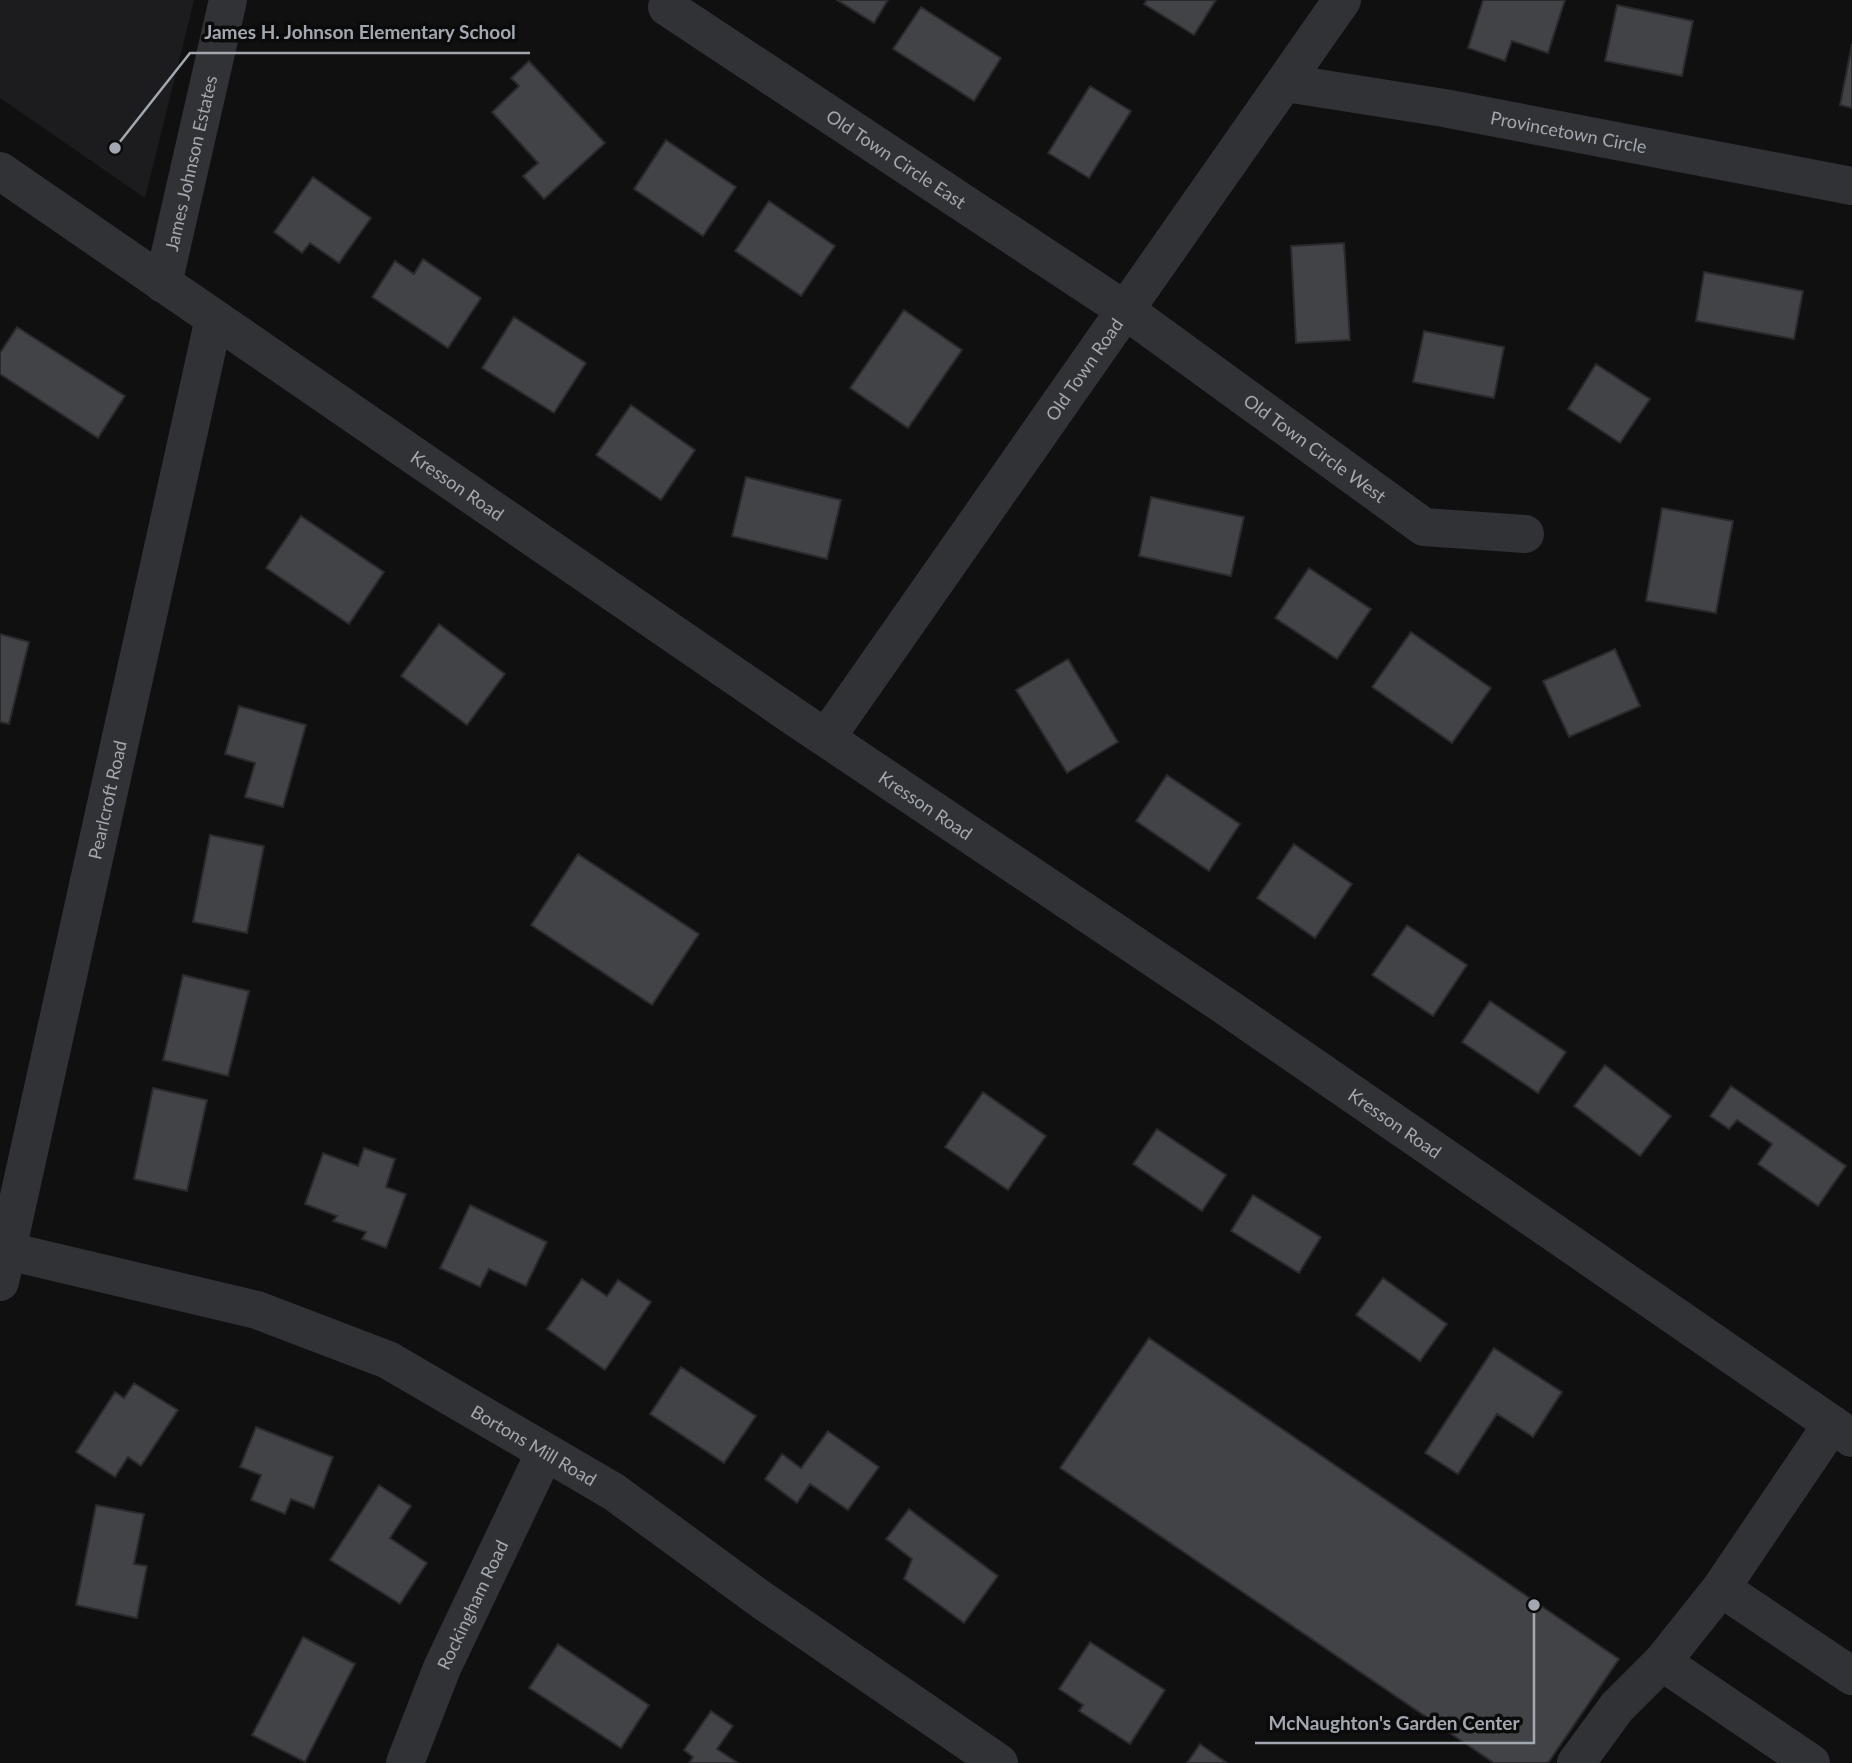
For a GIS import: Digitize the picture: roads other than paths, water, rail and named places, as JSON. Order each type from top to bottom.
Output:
[{"type":"street","name":"James Johnson Estates","points":[[163,284],[228,0]]},
{"type":"street","name":"Old Town Road","points":[[826,738],[1342,0]]},
{"type":"street","name":"Old Town Circle East","points":[[667,7],[1125,310]]},
{"type":"street","name":"Provincetown Circle","points":[[1286,83],[1444,108],[1852,186]]},
{"type":"street","name":"Kresson Road","points":[[0,171],[826,738],[1228,1008],[1842,1431]]},
{"type":"street","name":"Old Town Circle West","points":[[1125,310],[1424,527],[1525,534]]},
{"type":"street","name":"Pearlcroft Road","points":[[4,1267],[214,318]]},
{"type":"street","name":"Bortons Mill Road","points":[[4,1267],[257,1310],[388,1360],[614,1492],[763,1601],[999,1763]]},
{"type":"street","points":[[1576,1763],[1617,1707],[1662,1662],[1842,1431]]},
{"type":"street","name":"Rockingham Road","points":[[405,1763],[442,1668],[545,1452]]},
{"type":"street","points":[[1721,1588],[1852,1676]]},
{"type":"street","points":[[1662,1662],[1811,1763]]},
{"type":"place","name":"James H. Johnson Elementary School","points":[[115,148]]},
{"type":"place","name":"McNaughton's Garden Center","points":[[1534,1605]]}]
